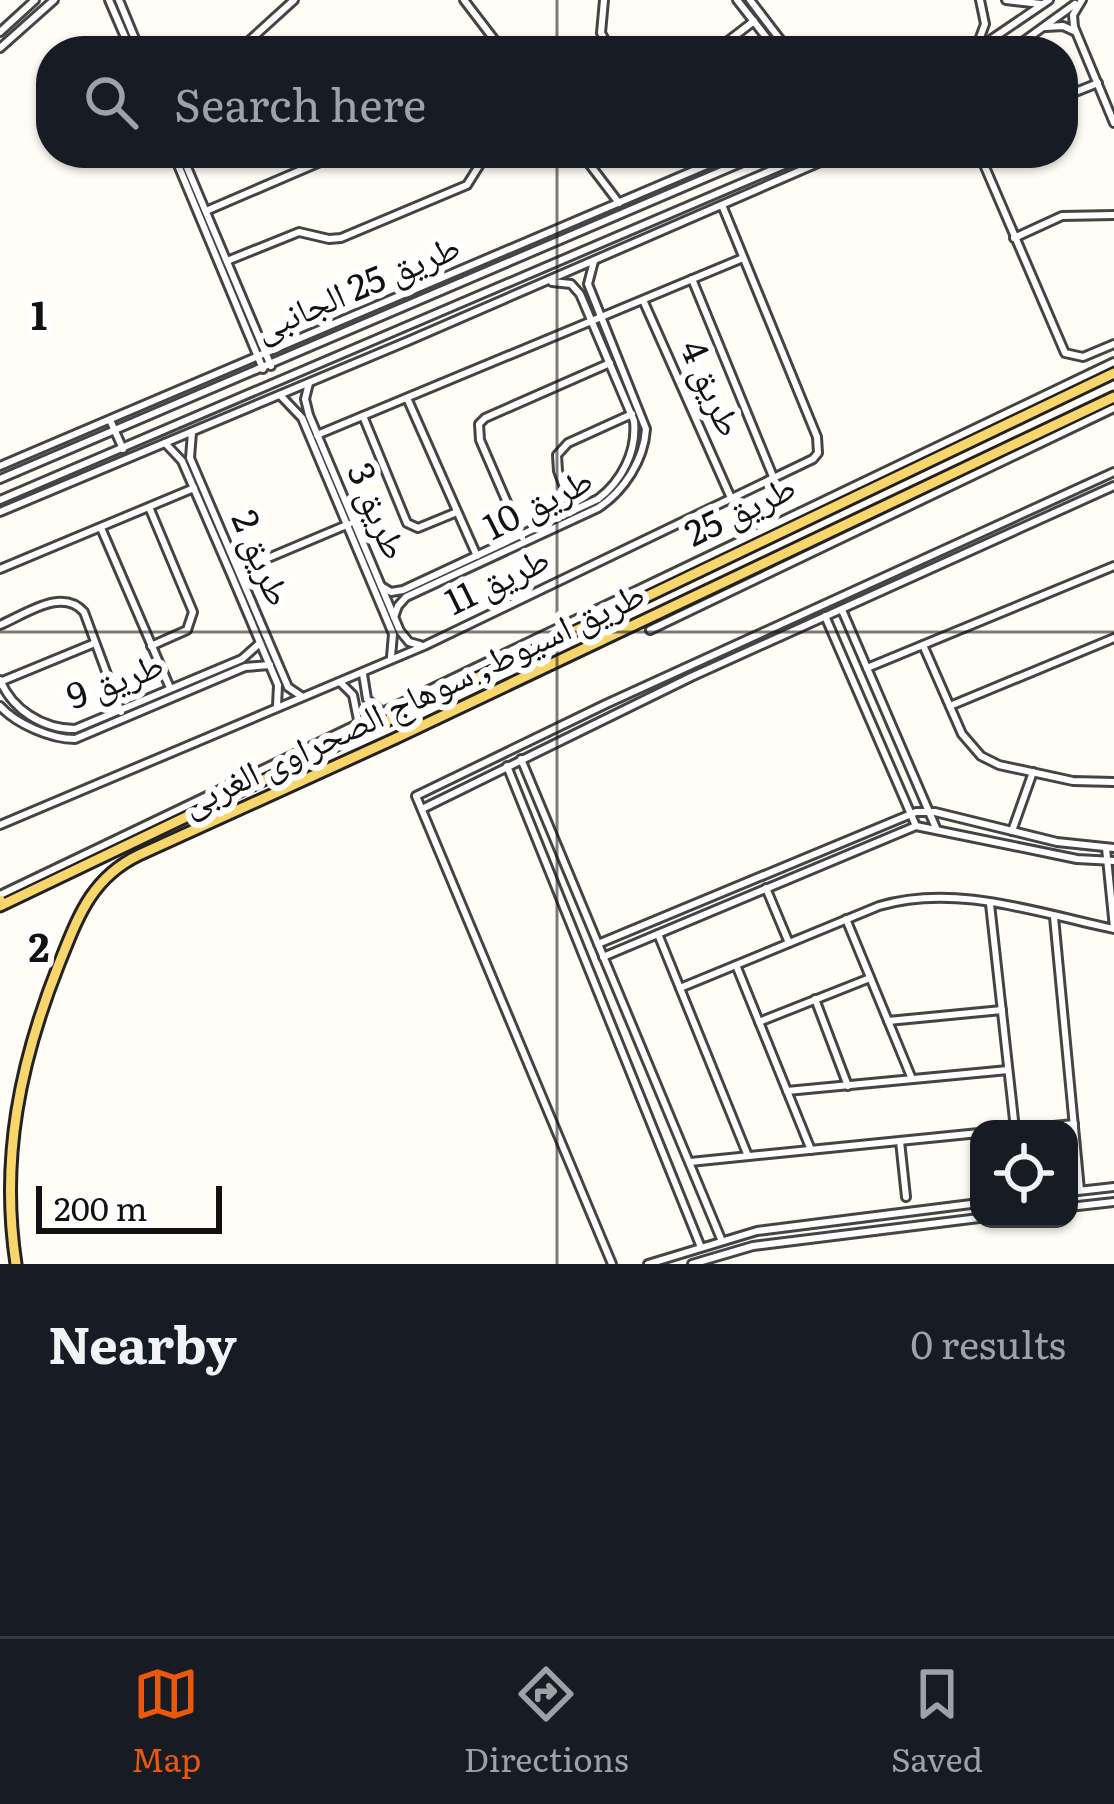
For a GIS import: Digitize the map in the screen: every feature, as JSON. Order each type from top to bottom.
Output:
[{"type":"main road","name":"طريق اسيوط, سوهاج الصحراوى الغربى","points":[[0,900],[1114,373]]},
{"type":"main road","name":"طريق اسيوط, سوهاج الصحراوى الغربى","points":[[16,1264],[8,1176],[19,1080],[39,1014],[78,918],[95,886],[108,873],[139,854],[648,625],[1114,397]]},
{"type":"street","points":[[0,32],[35,0]]},
{"type":"street","points":[[0,48],[54,0]]},
{"type":"street","points":[[254,36],[294,0]]},
{"type":"street","points":[[464,0],[492,36]]},
{"type":"street","points":[[603,36],[604,0]]},
{"type":"street","points":[[737,0],[766,36]]},
{"type":"street","points":[[750,0],[778,36]]},
{"type":"street","points":[[980,0],[985,24],[981,36]]},
{"type":"street","points":[[1006,0],[1047,2]]},
{"type":"street","points":[[1032,36],[1081,0]]},
{"type":"street","points":[[1077,34],[1073,16],[1081,0]]},
{"type":"street","points":[[114,1],[129,36]]},
{"type":"street","points":[[997,36],[1047,2]]},
{"type":"street","points":[[734,36],[754,21]]},
{"type":"street","points":[[1041,30],[1063,26],[1077,34]]},
{"type":"street","points":[[1078,36],[1114,123]]},
{"type":"street","points":[[1078,91],[1098,82]]},
{"type":"street","points":[[183,168],[263,357]]},
{"type":"street","points":[[206,212],[306,168]]},
{"type":"street","points":[[226,261],[293,233],[335,239],[467,185],[478,168]]},
{"type":"street","points":[[592,168],[619,203]]},
{"type":"street","name":"طريق 25 الجانبى","points":[[0,466],[700,168]]},
{"type":"street","points":[[0,479],[730,168]]},
{"type":"street","points":[[0,500],[777,168]]},
{"type":"street","points":[[0,512],[807,168]]},
{"type":"street","points":[[985,168],[1065,353],[1083,357],[1114,344]]},
{"type":"street","points":[[187,177],[206,212],[267,367]]},
{"type":"street","points":[[675,179],[680,190]]},
{"type":"street","name":"طريق 11","points":[[0,825],[424,646],[813,459],[819,445],[722,205]]},
{"type":"street","points":[[1014,238],[1062,216],[1114,215]]},
{"type":"street","points":[[664,216],[670,228]]},
{"type":"street","points":[[317,435],[743,258]]},
{"type":"street","points":[[573,511],[557,471],[557,455],[568,443],[644,417],[588,284],[595,261]]},
{"type":"street","points":[[471,267],[476,279]]},
{"type":"street","points":[[692,279],[774,478]]},
{"type":"street","points":[[542,282],[571,284],[633,418]]},
{"type":"street","name":"طريق 4","points":[[644,299],[731,498]]},
{"type":"street","points":[[381,320],[388,337]]},
{"type":"street","name":"طريق 25","points":[[0,900],[358,722],[1114,362]]},
{"type":"street","points":[[523,538],[480,440],[479,424],[610,363]]},
{"type":"street","name":"طريق 3","points":[[309,383],[306,407],[395,640],[390,660]]},
{"type":"street","name":"طريق 3","points":[[280,395],[302,418],[404,637],[424,646]]},
{"type":"street","points":[[407,398],[477,556]]},
{"type":"street","points":[[223,407],[227,417]]},
{"type":"street","points":[[648,625],[1114,408]]},
{"type":"street","points":[[363,416],[407,523],[424,527],[457,512]]},
{"type":"street","name":"طريق 10","points":[[394,617],[406,597],[624,485],[645,440],[644,417]]},
{"type":"street","name":"طريق 10","points":[[381,586],[392,592],[403,590],[607,497],[628,459],[633,418]]},
{"type":"street","points":[[110,420],[123,448]]},
{"type":"street","name":"طريق 2","points":[[192,432],[190,458],[280,692],[275,710]]},
{"type":"street","name":"طريق 2","points":[[165,443],[179,456],[286,682],[305,697]]},
{"type":"street","points":[[612,1264],[416,796],[1114,472]]},
{"type":"street","points":[[422,809],[825,616],[1114,485]]},
{"type":"street","points":[[0,569],[194,488]]},
{"type":"street","points":[[149,507],[193,612],[187,630],[151,646]]},
{"type":"street","points":[[235,572],[350,523]]},
{"type":"street","points":[[101,528],[170,688]]},
{"type":"street","points":[[867,668],[1114,566]]},
{"type":"street","points":[[0,625],[68,600],[84,612],[122,714]]},
{"type":"street","points":[[842,609],[936,828]]},
{"type":"street","points":[[825,616],[916,826]]},
{"type":"street","points":[[950,706],[1113,640]]},
{"type":"street","points":[[0,681],[95,643]]},
{"type":"street","name":"طريق 9","points":[[0,706],[37,733],[75,739],[170,688],[249,656],[260,643]]},
{"type":"street","points":[[923,645],[962,734],[981,756],[1081,782],[1114,782]]},
{"type":"street","name":"طريق 9","points":[[0,681],[20,710],[75,730],[245,667],[269,665]]},
{"type":"street","points":[[364,672],[367,699],[381,711]]},
{"type":"street","points":[[340,682],[353,694],[358,722]]},
{"type":"street","points":[[520,759],[721,1239]]},
{"type":"street","points":[[507,766],[700,1245]]},
{"type":"street","points":[[1012,831],[1033,772]]},
{"type":"street","points":[[598,944],[910,813],[928,811],[1057,842],[1110,848],[1114,930],[947,896],[912,898],[846,919],[680,988]]},
{"type":"street","points":[[603,957],[916,826],[1076,859],[1111,861]]},
{"type":"street","points":[[766,889],[789,943]]},
{"type":"street","points":[[990,904],[1017,1120]]},
{"type":"street","points":[[1054,917],[1074,1120]]},
{"type":"street","points":[[846,919],[912,1079]]},
{"type":"street","points":[[658,934],[748,1156]]},
{"type":"street","points":[[736,965],[811,1150]]},
{"type":"street","points":[[759,1022],[870,978]]},
{"type":"street","points":[[815,1000],[848,1086]]},
{"type":"street","points":[[888,1021],[1002,1010]]},
{"type":"street","points":[[787,1091],[1009,1070]]},
{"type":"street","points":[[689,1162],[970,1134]]},
{"type":"street","points":[[900,1141],[906,1197]]},
{"type":"street","points":[[1078,1168],[1080,1190],[1114,1187]]},
{"type":"street","points":[[1078,1206],[1114,1202]]},
{"type":"street","points":[[648,1264],[721,1239],[794,1225],[970,1204]]},
{"type":"street","points":[[692,1264],[775,1243],[970,1219]]}]
